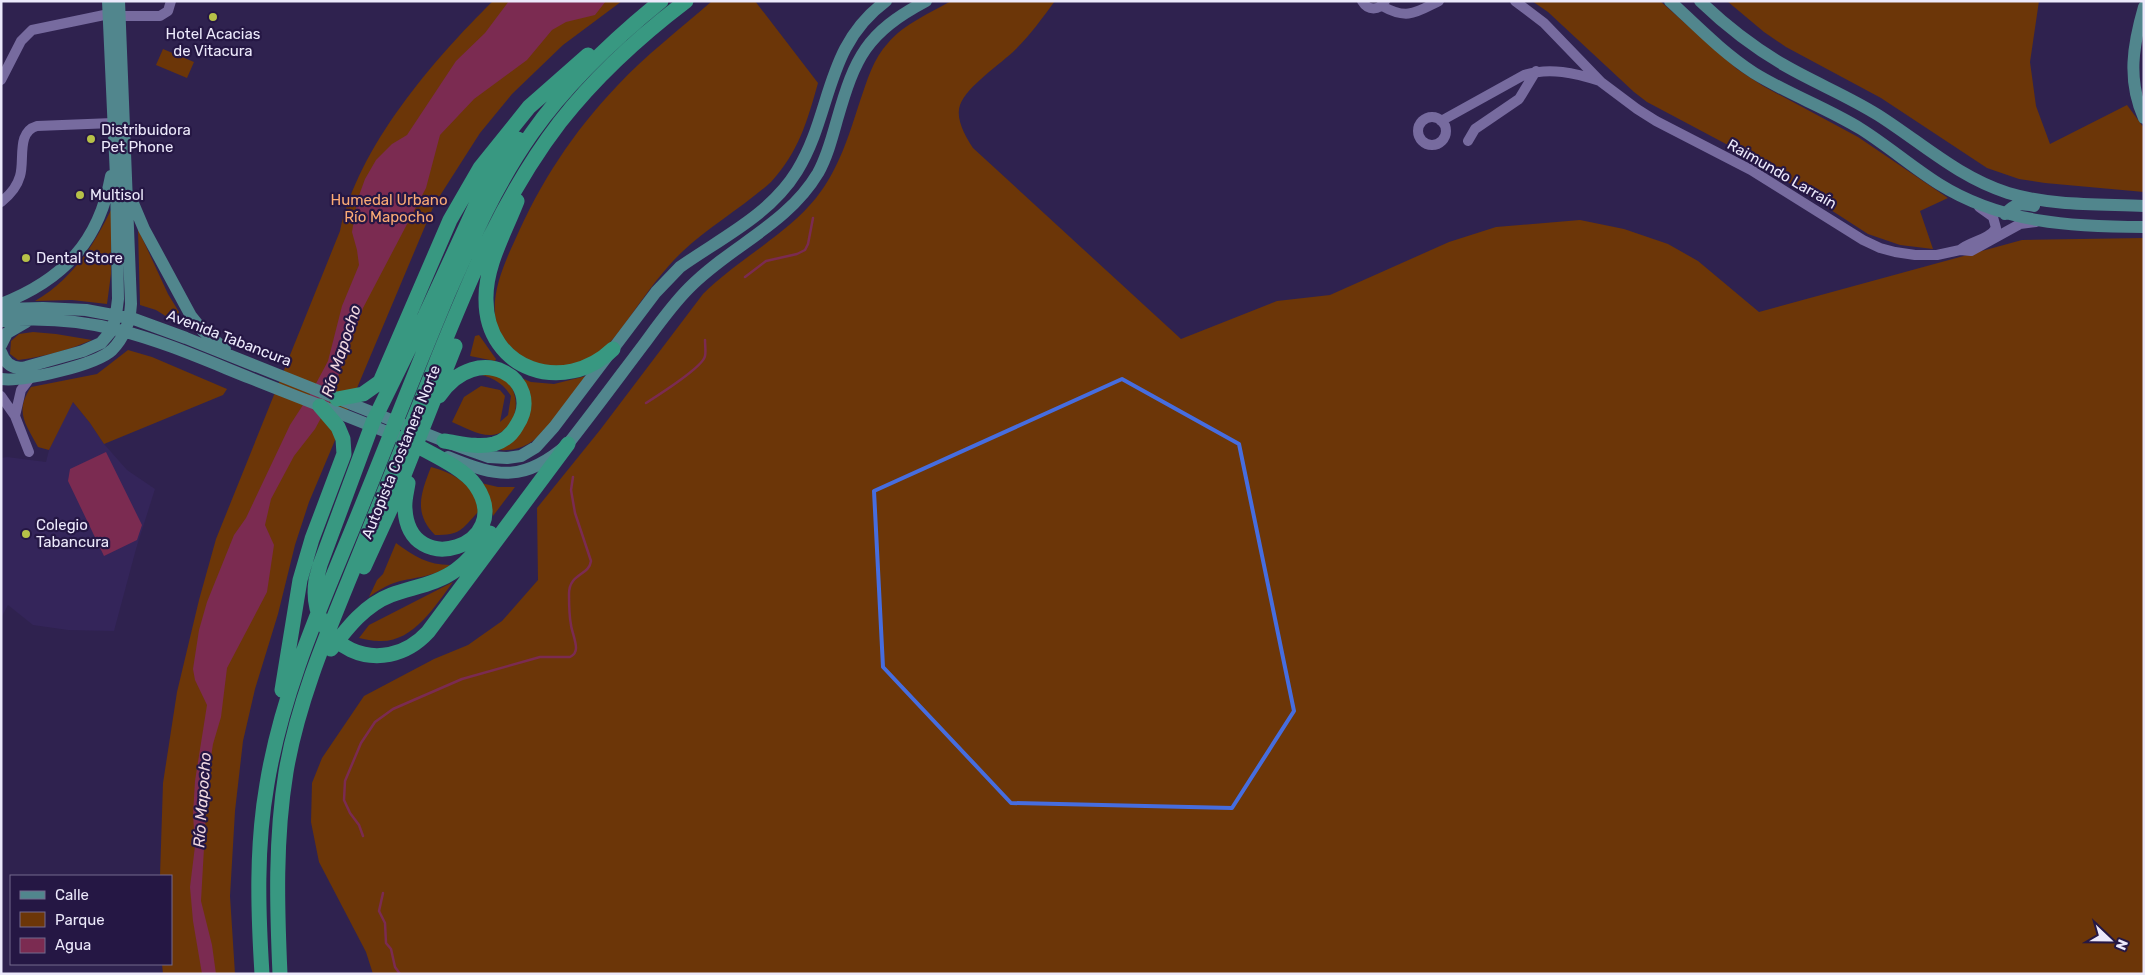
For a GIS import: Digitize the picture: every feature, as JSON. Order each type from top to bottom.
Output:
[{"type":"highway","name":"Autopista Costanera Norte","points":[[262,974],[258,894],[261,829],[267,782],[279,728],[294,676],[429,339],[475,233],[508,170],[547,113],[587,68],[634,22],[661,1]]},
{"type":"highway","name":"Autopista Costanera Norte","points":[[280,974],[277,887],[278,837],[282,796],[294,736],[332,625],[466,289],[497,221],[536,156],[561,122],[604,72],[642,36],[686,1]]},
{"type":"highway","points":[[337,399],[363,394],[376,386],[385,374],[450,220],[466,190],[494,148],[519,117],[544,92],[597,48],[634,22]]},
{"type":"highway","points":[[547,113],[510,148],[481,194],[426,316],[373,422],[320,565],[315,587],[316,603],[328,631],[346,647],[362,655],[378,657],[402,652],[418,642],[434,625],[568,444]]},
{"type":"highway","points":[[536,156],[488,277],[486,298],[489,325],[496,340],[507,353],[520,363],[542,372],[558,373],[582,369],[598,361],[612,349]]},
{"type":"highway","points":[[332,625],[369,559],[478,284],[497,221]]},
{"type":"highway","points":[[430,409],[449,383],[463,373],[477,367],[490,367],[505,372],[520,389],[523,404],[522,416],[509,436],[488,445],[472,445],[440,440]]},
{"type":"highway","points":[[279,728],[280,699],[296,601],[306,560],[343,460],[343,439],[338,427],[320,406]]},
{"type":"highway","points":[[412,448],[429,451],[468,476],[476,486],[482,499],[484,513],[480,528],[473,538],[458,548],[441,550],[428,546],[409,527],[404,507],[412,448]]},
{"type":"highway","points":[[314,675],[343,633],[369,608],[393,595],[438,580],[464,564],[525,491],[556,460]]},
{"type":"main road","points":[[1,379],[30,378],[101,357],[112,350],[123,335],[129,319],[131,304],[127,186],[114,15],[108,1]]},
{"type":"main road","points":[[1,352],[8,364],[16,368],[26,367],[90,349],[105,340],[112,330],[118,299],[113,123],[114,15],[119,1]]},
{"type":"main road","name":"Avenida Tabancura","points":[[140,328],[236,372],[320,406],[440,440],[489,457],[514,458],[536,447],[554,428],[656,292],[680,267],[760,213],[782,192],[797,170],[808,147],[834,71],[848,42],[862,23],[886,1]]},
{"type":"main road","points":[[429,451],[477,469],[507,474],[534,467],[554,456],[568,444],[687,289],[711,268],[783,216],[806,191],[824,162],[848,84],[859,57],[881,30],[898,17],[926,1]]},
{"type":"main road","points":[[1670,1],[1710,39],[1747,68],[1766,80],[1862,129],[1939,184],[1970,201],[2005,214],[2041,222],[2097,227],[2144,227]]},
{"type":"main road","points":[[1700,1],[1740,36],[1763,52],[1863,106],[1899,129],[1947,165],[1978,182],[2010,193],[2042,200],[2144,206]]},
{"type":"main road","points":[[2144,7],[2134,45],[2132,68],[2136,94],[2144,118]]},
{"type":"main road","points":[[1,304],[33,290],[53,277],[71,261],[85,243],[105,200],[114,148]]},
{"type":"main road","points":[[127,186],[144,229],[191,316],[209,337],[239,359]]},
{"type":"main road","points":[[2005,214],[2011,208],[2021,203],[2078,211],[2118,205]]},
{"type":"main road","name":"Avenida Tabancura","points":[[1,309],[43,308],[105,319],[239,359],[337,399],[380,423],[412,448]]},
{"type":"main road","points":[[1,345],[4,336],[32,319]]},
{"type":"main road","name":"Avenida Tabancura","points":[[1,321],[105,319]]},
{"type":"street","points":[[1,80],[21,41],[32,30],[114,15],[160,16],[168,11],[171,1]]},
{"type":"street","points":[[1362,1],[1370,8],[1383,3],[1395,13],[1404,15],[1413,14],[1439,1]]},
{"type":"street","name":"Raimundo Larraín","points":[[1515,1],[1544,23],[1601,82],[1656,121],[1751,170],[1863,240],[1880,248],[1915,256],[1937,255],[1960,250],[1972,251],[2020,224],[2041,222]]},
{"type":"street","points":[[1468,141],[1474,129],[1519,99],[1536,71]]},
{"type":"street","name":"Raimundo Larraín","points":[[1441,122],[1524,75],[1536,71],[1564,72],[1601,82]]},
{"type":"street","points":[[1,202],[10,194],[18,181],[22,169],[24,137],[30,128],[36,126],[113,123]]},
{"type":"street","points":[[1970,201],[1995,220],[1996,228],[1988,236]]},
{"type":"street","name":"Raimundo Larraín","points":[[1960,250],[1967,243],[1996,232],[2005,214]]},
{"type":"street","points":[[15,416],[21,390],[30,378]]},
{"type":"street","points":[[1,396],[15,416],[29,452]]},
{"type":"highlighted area","points":[[1122,379],[1239,444],[1294,711],[1232,808],[1011,803],[883,667],[874,491]]},
{"type":"shaded area","points":[[72,401],[104,444],[127,470],[155,489],[136,549],[114,631],[68,630],[33,625],[8,605],[1,618],[1,458],[7,457],[46,462],[49,450]]},
{"type":"green space","name":"Humedal Urbano Río Mapocho","points":[[493,1],[622,1],[563,45],[512,94],[480,133],[434,205],[309,502],[295,545],[278,614],[255,689],[243,741],[235,811],[230,896],[235,974],[163,974],[162,965],[172,965],[172,875],[160,875],[163,783],[177,692],[216,539],[340,231],[349,199],[363,168],[380,137],[401,107],[446,50]]},
{"type":"green space","points":[[712,1],[755,1],[818,83],[806,123],[789,159],[771,182],[704,233],[676,258],[607,346],[600,352],[577,365],[559,368],[541,366],[525,359],[509,345],[498,328],[495,316],[495,303],[500,276],[535,198],[572,140],[601,103],[663,42]]},
{"type":"green space","points":[[951,1],[1055,1],[1037,25],[1010,55],[977,83],[964,98],[959,110],[962,128],[973,148],[1181,339],[1277,301],[1330,295],[1449,242],[1496,227],[1580,220],[1624,229],[1668,244],[1698,261],[1759,312],[2022,240],[2144,238],[2144,974],[373,974],[366,952],[319,862],[311,822],[312,783],[322,758],[364,696],[434,659],[468,645],[502,621],[538,580],[537,508],[600,430],[703,294],[776,236],[804,212],[816,198],[837,164],[871,70],[883,49],[894,36],[909,25]]},
{"type":"green space","points":[[1532,1],[1660,1],[1737,69],[1763,86],[1858,137],[1948,198],[1920,211],[1933,249],[1900,245],[1868,234],[1743,153],[1647,102],[1548,12]]},
{"type":"green space","points":[[1727,1],[2039,1],[2030,62],[2036,106],[2050,144],[2127,105],[2144,128],[2144,192],[2045,183],[2019,179],[1987,168],[1881,98],[1786,47],[1764,32]]},
{"type":"green space","points":[[163,49],[194,62],[187,78],[156,65]]},
{"type":"green space","points":[[111,210],[111,274],[107,304],[72,300],[35,301],[60,283],[80,262],[97,237]]},
{"type":"green space","points":[[138,229],[168,294],[179,312],[177,318],[172,320],[156,310],[140,305]]},
{"type":"green space","points":[[33,332],[92,340],[65,350],[27,359],[18,360],[10,354],[11,341],[19,334]]},
{"type":"green space","points":[[479,335],[496,359],[495,361],[470,356],[475,336]]},
{"type":"green space","points":[[128,350],[152,357],[227,389],[223,395],[104,444],[73,402],[49,450],[38,447],[26,424],[23,411],[23,404],[31,387],[97,374]]},
{"type":"green space","points":[[475,373],[498,376],[506,381],[512,389],[516,408],[509,426],[502,432],[492,435],[482,434],[452,422],[464,397],[481,386],[500,390],[505,396],[500,422],[508,415],[511,396],[504,387],[495,380]]},
{"type":"green space","points":[[586,376],[559,413],[535,439],[528,444],[514,449],[490,449],[515,438],[519,377],[531,382],[554,384]]},
{"type":"green space","points":[[431,467],[448,473],[463,482],[469,488],[477,503],[478,512],[464,527],[450,534],[435,535],[428,527],[421,511],[422,494]]},
{"type":"green space","points":[[481,483],[498,487],[515,487],[493,516],[488,495]]},
{"type":"green space","points":[[396,543],[421,559],[442,565],[450,565],[438,572],[393,583],[369,597],[377,580],[383,574]]},
{"type":"green space","points":[[453,582],[431,612],[413,630],[391,640],[379,641],[359,638],[369,625]]},
{"type":"water","name":"Río Mapocho","points":[[509,1],[606,1],[595,15],[566,22],[552,30],[527,60],[474,99],[440,135],[426,188],[363,308],[328,405],[315,429],[294,456],[271,499],[265,525],[274,545],[267,592],[227,668],[221,717],[213,744],[208,777],[201,901],[212,945],[216,974],[202,974],[193,921],[190,887],[195,846],[193,814],[195,781],[207,705],[195,680],[193,669],[199,630],[207,602],[234,535],[246,518],[290,425],[312,391],[328,361],[342,306],[359,265],[352,232],[357,201],[365,179],[376,160],[392,144],[407,135],[456,61],[485,33]]},
{"type":"water","points":[[106,452],[142,525],[137,540],[104,556],[68,481],[70,469]]},
{"type":"waterway","points":[[745,277],[766,261],[797,254],[805,250],[813,218]]},
{"type":"waterway","points":[[646,403],[679,381],[702,361],[705,356],[705,340]]},
{"type":"waterway","points":[[363,836],[359,825],[350,813],[344,800],[345,781],[361,743],[375,722],[393,709],[462,679],[540,657],[570,657],[573,655],[576,645],[569,613],[570,587],[575,578],[587,570],[591,561],[575,513],[571,490],[573,477]]},
{"type":"waterway","points":[[383,893],[379,911],[385,923],[386,943],[391,949],[395,967],[400,974]]},
{"type":"place","name":"Hotel Acacias de Vitacura","points":[[213,17]]},
{"type":"place","name":"Distribuidora Pet Phone","points":[[91,139]]},
{"type":"place","name":"Multisol","points":[[80,195]]},
{"type":"place","name":"Dental Store","points":[[26,258]]},
{"type":"place","name":"Colegio Tabancura","points":[[26,534]]}]
